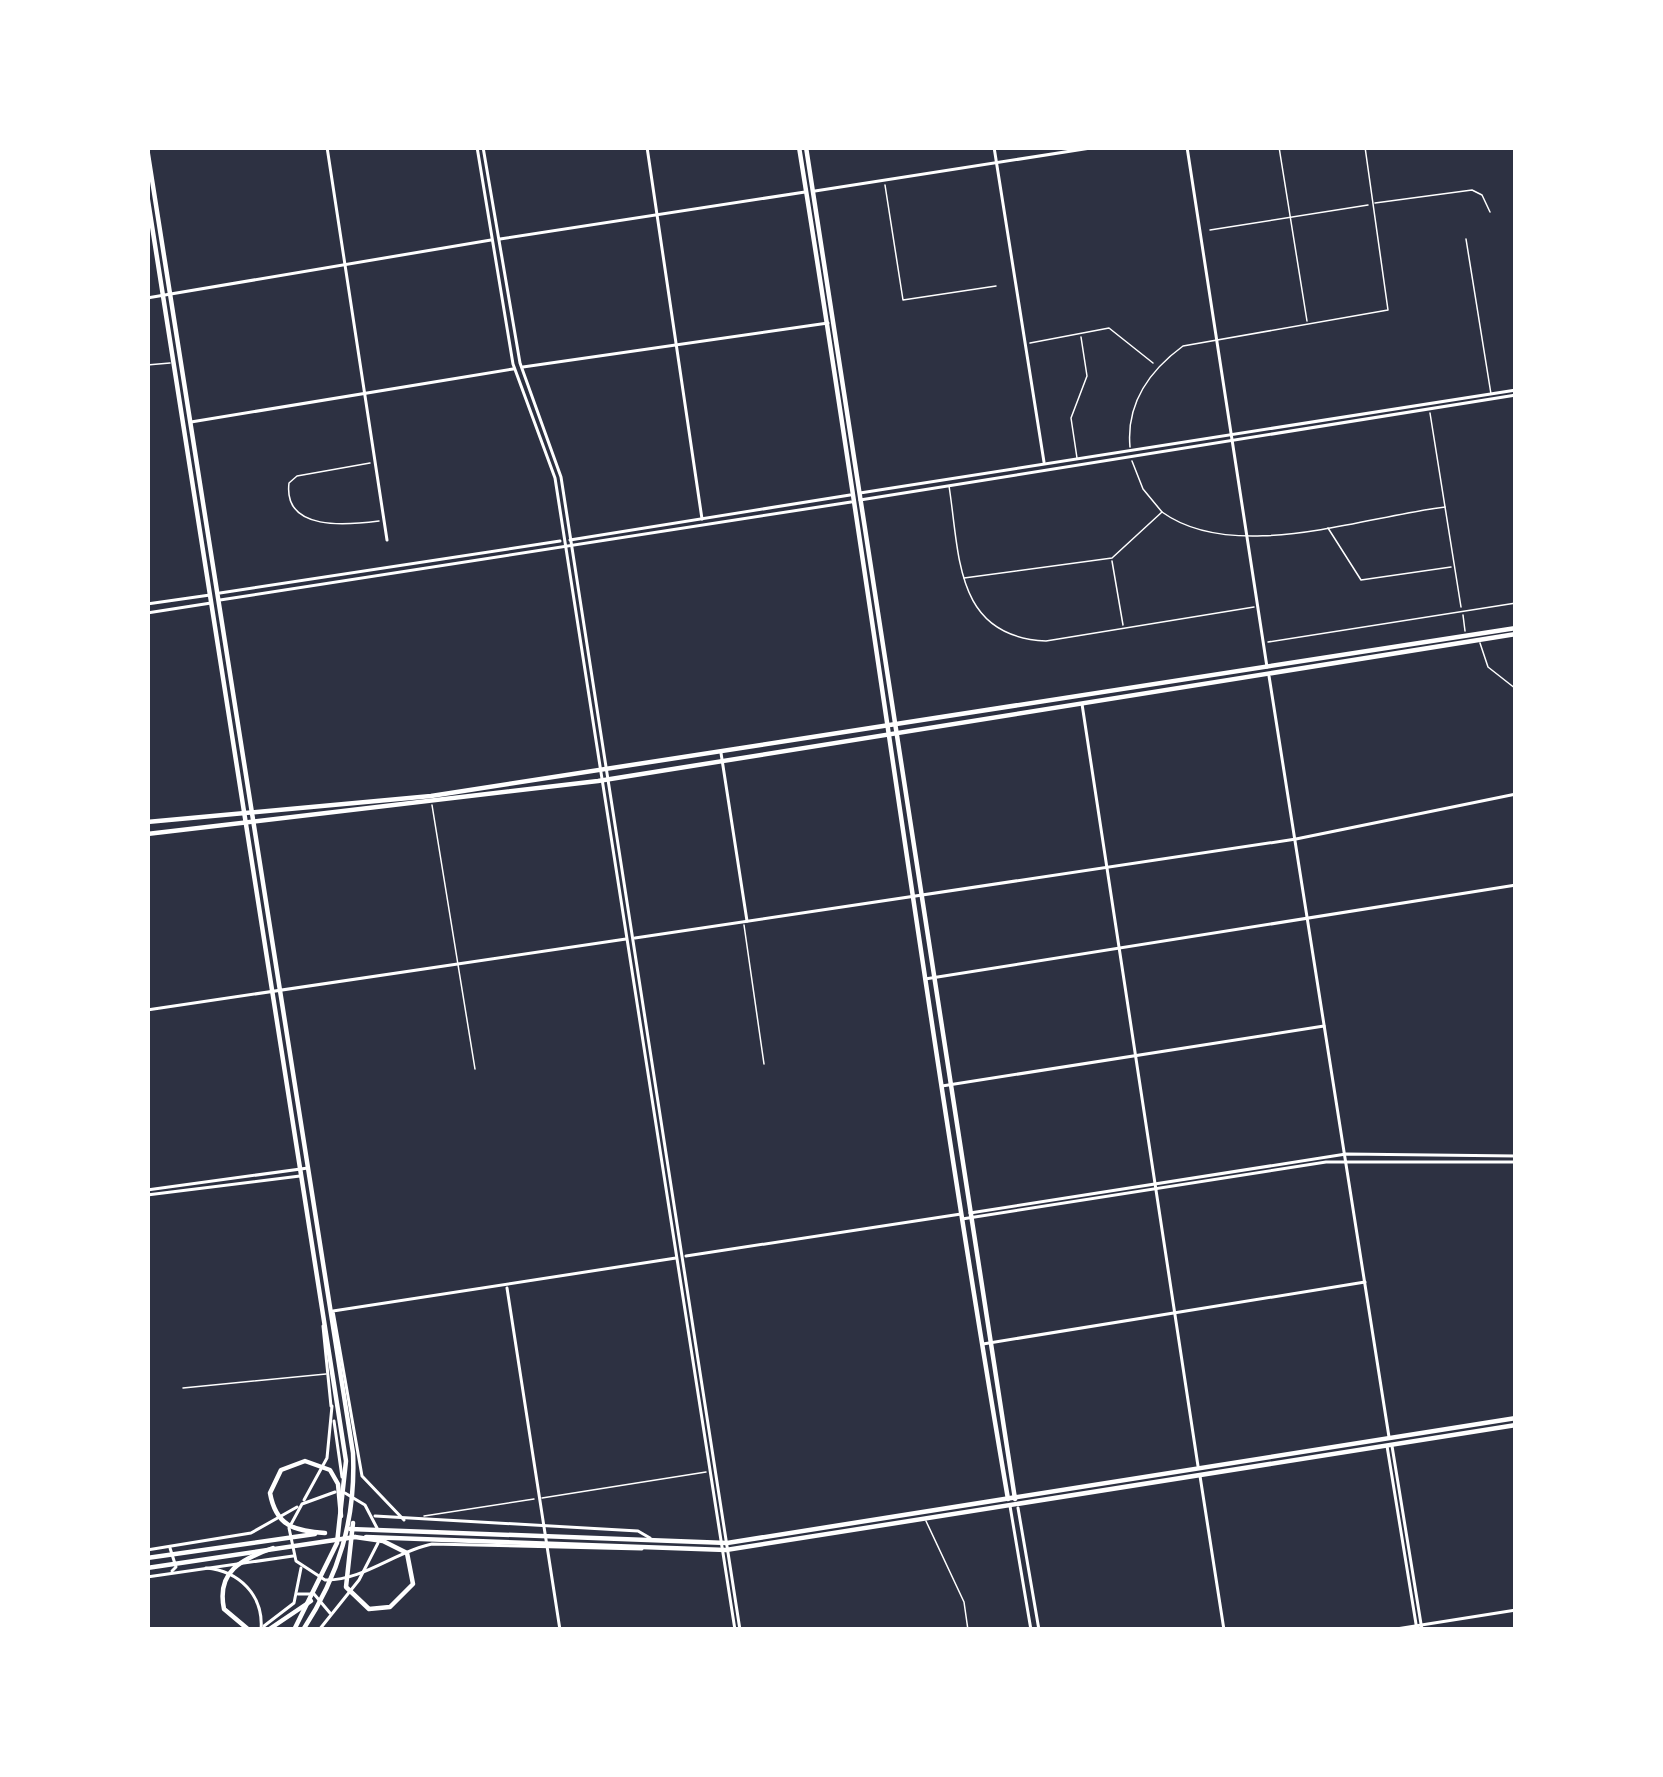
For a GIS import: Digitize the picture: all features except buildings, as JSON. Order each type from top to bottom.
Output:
[{"type":"main road","points":[[803,147],[895,730],[964,1216],[1012,1501]]},
{"type":"main road","points":[[147,148],[282,990],[346,1461],[343,1521],[315,1597],[294,1630]]},
{"type":"main road","points":[[810,192],[858,497]]},
{"type":"main road","points":[[147,194],[188,423],[273,993],[306,1172]]},
{"type":"main road","points":[[147,822],[244,809],[431,799],[1516,631]]},
{"type":"main road","points":[[1268,670],[1516,631]]},
{"type":"main road","points":[[147,834],[602,780],[722,756]]},
{"type":"main road","points":[[332,1345],[353,1453],[346,1587],[370,1609],[390,1607],[409,1592],[412,1564],[397,1545],[355,1538]]},
{"type":"main road","points":[[147,1568],[355,1538],[724,1546],[1516,1422]]},
{"type":"main road","points":[[325,1532],[294,1529],[279,1518],[271,1493],[281,1471],[305,1461],[330,1470],[338,1484],[343,1521]]},
{"type":"main road","points":[[303,1630],[328,1589],[352,1510]]},
{"type":"main road","points":[[147,1558],[325,1532],[402,1527],[624,1542]]},
{"type":"main road","points":[[249,1630],[224,1609],[223,1584],[235,1565],[272,1548]]},
{"type":"main road","points":[[264,1630],[315,1597]]},
{"type":"street","points":[[327,147],[387,540]]},
{"type":"street","points":[[480,147],[518,368],[554,448],[600,771],[737,1630]]},
{"type":"street","points":[[647,147],[702,520]]},
{"type":"street","points":[[994,147],[1045,468]]},
{"type":"street","points":[[147,298],[344,263],[1097,147]]},
{"type":"street","points":[[1186,147],[1419,1628]]},
{"type":"street","points":[[1280,147],[1308,323]]},
{"type":"street","points":[[1365,147],[1388,310],[1183,346],[1156,366],[1131,417],[1131,454],[1143,489],[1162,512],[1201,532],[1248,538],[1445,507]]},
{"type":"street","points":[[885,181],[903,300],[996,286]]},
{"type":"street","points":[[1210,230],[1472,190],[1482,195],[1490,212]]},
{"type":"street","points":[[1466,239],[1491,396]]},
{"type":"street","points":[[188,423],[827,323]]},
{"type":"street","points":[[1026,344],[1109,328],[1156,366]]},
{"type":"street","points":[[1077,460],[1071,418],[1087,376],[1081,333]]},
{"type":"street","points":[[147,365],[174,362]]},
{"type":"street","points":[[147,613],[220,596],[1516,392]]},
{"type":"street","points":[[1428,406],[1465,636]]},
{"type":"street","points":[[858,497],[1131,454]]},
{"type":"street","points":[[374,462],[297,476],[289,483],[288,497],[297,511],[322,523],[384,520]]},
{"type":"street","points":[[949,484],[964,578],[974,606],[1013,636],[1046,641],[1258,606]]},
{"type":"street","points":[[964,578],[1112,558],[1162,512]]},
{"type":"street","points":[[1326,524],[1361,580],[1454,567]]},
{"type":"street","points":[[1112,558],[1124,628]]},
{"type":"street","points":[[147,604],[211,599]]},
{"type":"street","points":[[1264,643],[1516,603]]},
{"type":"street","points":[[1478,640],[1488,667],[1516,689]]},
{"type":"street","points":[[1081,700],[1224,1630]]},
{"type":"street","points":[[722,756],[764,1064]]},
{"type":"street","points":[[147,1010],[1296,839],[1516,794]]},
{"type":"street","points":[[431,799],[476,1069]]},
{"type":"street","points":[[929,978],[1516,885]]},
{"type":"street","points":[[945,1086],[1325,1026]]},
{"type":"street","points":[[328,1312],[1347,1157],[1516,1159]]},
{"type":"street","points":[[147,1192],[306,1172]]},
{"type":"street","points":[[985,1344],[1366,1282]]},
{"type":"street","points":[[506,1284],[560,1630]]},
{"type":"street","points":[[328,1312],[326,1374],[341,1492]]},
{"type":"street","points":[[328,1312],[362,1476],[404,1520]]},
{"type":"street","points":[[183,1388],[326,1374]]},
{"type":"street","points":[[332,1406],[327,1459],[290,1528],[294,1556],[301,1567],[326,1580],[365,1570],[406,1550],[447,1544],[632,1552],[651,1543],[638,1531],[374,1516]]},
{"type":"street","points":[[404,1520],[713,1471]]},
{"type":"street","points":[[147,1550],[250,1533],[327,1492],[355,1496],[374,1516],[378,1543],[365,1570],[320,1630]]},
{"type":"street","points":[[1012,1501],[1035,1630]]},
{"type":"street","points":[[926,1515],[928,1535],[964,1602],[968,1630]]},
{"type":"street","points":[[447,1544],[446,1527],[453,1523]]},
{"type":"street","points":[[168,1547],[176,1568],[170,1573]]},
{"type":"street","points":[[147,1576],[294,1556]]},
{"type":"street","points":[[198,1567],[241,1579],[256,1598],[264,1630]]},
{"type":"street","points":[[264,1630],[298,1594],[301,1567]]},
{"type":"street","points":[[298,1594],[314,1594],[330,1615]]},
{"type":"street","points":[[1390,1630],[1516,1610]]}]
